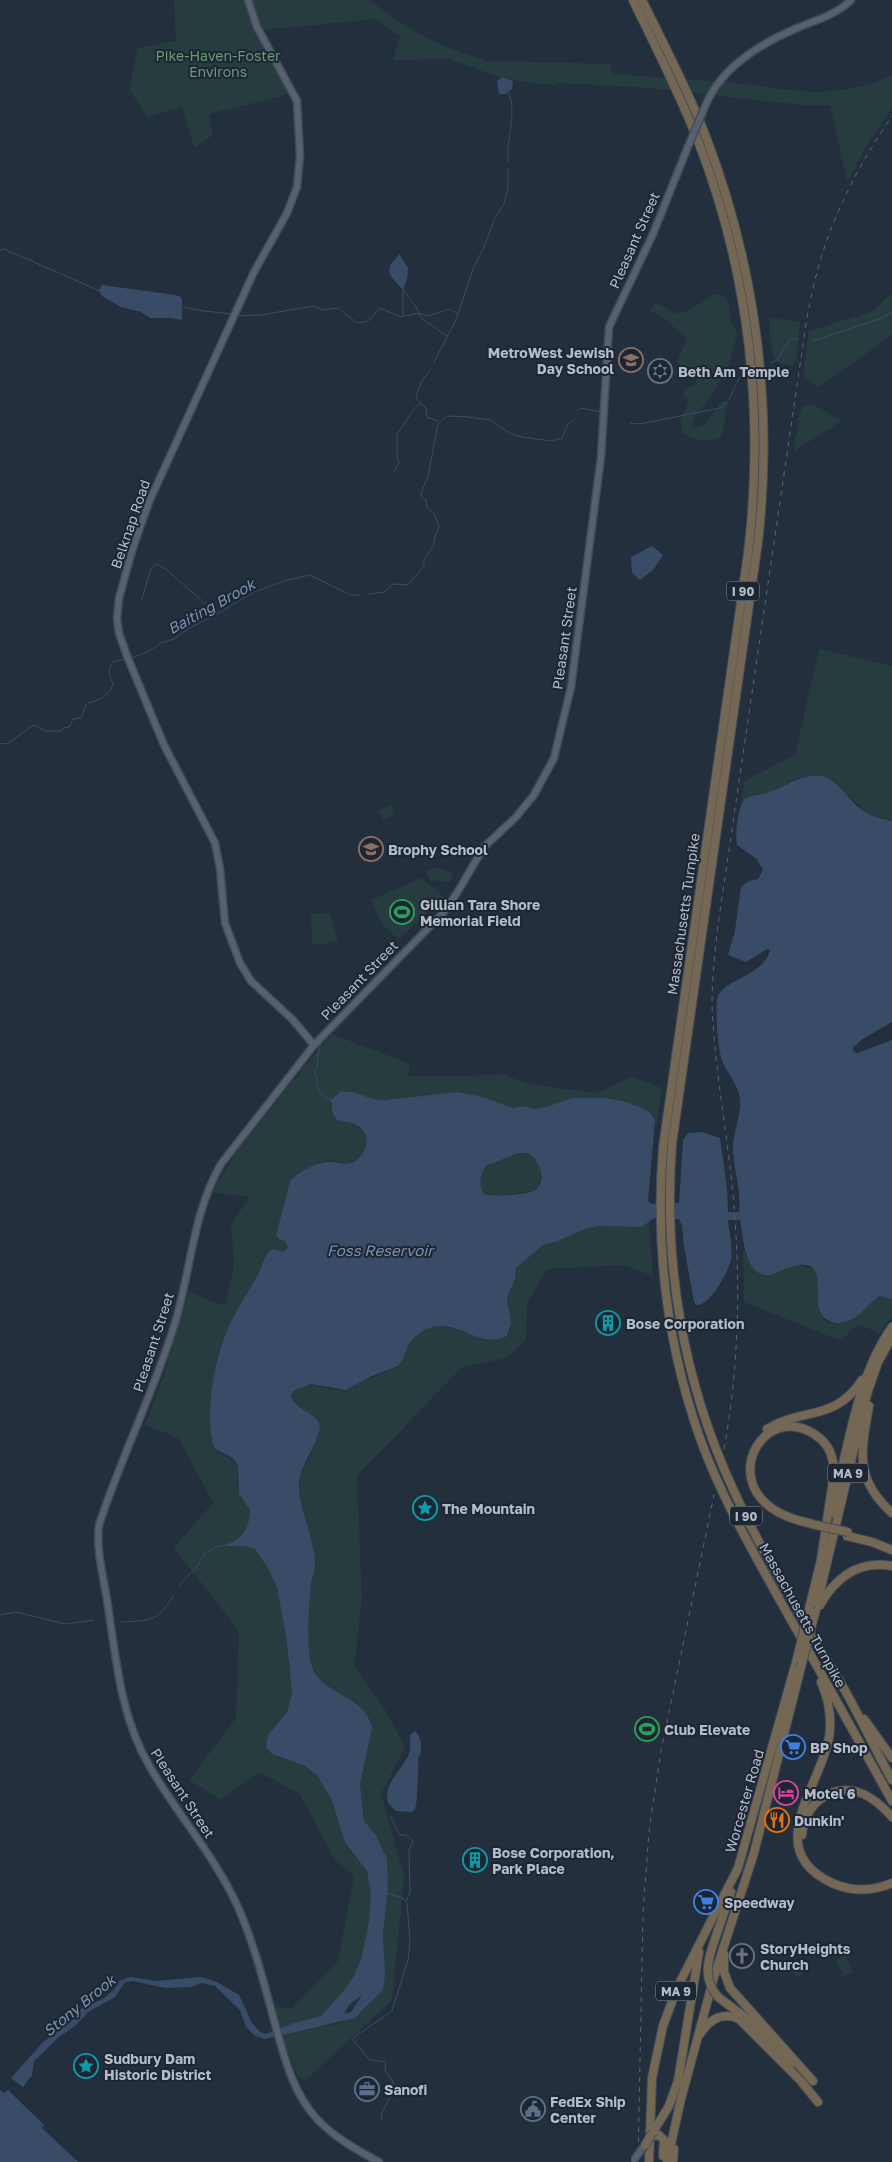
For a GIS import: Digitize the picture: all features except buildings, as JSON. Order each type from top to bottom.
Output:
[{"type":"highway","name":"Massachusetts Turnpike","points":[[633,0],[687,114],[707,164],[724,216],[746,322],[755,424],[755,472],[749,546],[668,1106],[660,1198],[664,1283],[672,1337],[681,1376],[697,1429],[728,1504],[892,1801]]},
{"type":"highway","name":"Massachusetts Turnpike","points":[[642,0],[701,125],[732,216],[753,310],[761,378],[763,425],[763,480],[758,542],[675,1117],[670,1199],[674,1280],[681,1328],[691,1374],[712,1440],[745,1514],[844,1689],[892,1780]]},
{"type":"highway","name":"Worcester Road","points":[[649,2162],[651,2088],[658,2045],[672,2000],[733,1880],[744,1849],[797,1659],[858,1404],[874,1364],[892,1327]]},
{"type":"highway","name":"Worcester Road","points":[[667,2162],[677,2112],[694,2048],[726,1939],[756,1847],[815,1613],[874,1364],[892,1337]]},
{"type":"highway","points":[[874,1364],[862,1462],[870,1488],[879,1501],[892,1513]]},
{"type":"highway","points":[[874,1364],[855,1390],[843,1402],[826,1410],[770,1427],[757,1438],[746,1457],[744,1473],[746,1483],[759,1504],[781,1518],[892,1545]]},
{"type":"highway","points":[[816,1527],[775,1510],[762,1500],[753,1487],[749,1470],[752,1455],[761,1441],[774,1431],[789,1427],[806,1430],[819,1437],[830,1453],[834,1471],[821,1560]]},
{"type":"highway","points":[[848,1534],[892,1550]]},
{"type":"highway","points":[[815,1613],[834,1584],[847,1573],[870,1565],[892,1566]]},
{"type":"highway","points":[[788,1615],[824,1690],[830,1717],[826,1748],[800,1817],[797,1837],[800,1850],[812,1869],[822,1877],[840,1886],[867,1889],[892,1883]]},
{"type":"highway","points":[[844,1689],[892,1758]]},
{"type":"highway","points":[[892,1817],[877,1803],[864,1795],[848,1791],[837,1792],[822,1798],[811,1808],[804,1823],[802,1837],[804,1847],[811,1861],[822,1872],[836,1880],[862,1885],[879,1883],[892,1878]]},
{"type":"highway","points":[[726,1939],[724,1967],[730,1988],[812,2083],[760,2029],[718,1997],[710,1986],[707,1973],[708,1959],[729,1899],[733,1880]]},
{"type":"highway","points":[[645,2144],[653,2134],[668,2106],[678,2081],[695,1968],[705,1934]]},
{"type":"highway","points":[[694,2048],[704,2029],[713,2019],[724,2016],[738,2018],[757,2034],[803,2083],[818,2102]]},
{"type":"highway","points":[[673,2162],[677,2112]]},
{"type":"highway","points":[[653,2134],[659,2135],[664,2140],[662,2162]]},
{"type":"main road","name":"Belknap Road","points":[[248,0],[257,27],[297,101],[300,156],[297,187],[287,213],[264,253],[243,296],[151,496],[132,551],[119,598],[117,619],[126,656],[164,745],[215,843],[220,870],[224,920],[240,963],[248,977],[292,1019],[314,1045]]},
{"type":"main road","name":"Pleasant Street","points":[[379,2162],[336,2136],[312,2113],[292,2080],[252,1944],[236,1902],[216,1867],[156,1779],[132,1730],[122,1690],[99,1550],[98,1533],[101,1517],[170,1338],[182,1299],[202,1209],[213,1178],[232,1149],[314,1045],[443,913],[457,893],[480,852],[525,807],[542,783],[552,764],[571,687],[602,458],[610,327],[653,234],[707,102],[718,83],[745,57],[786,33],[832,14],[851,0]]},
{"type":"main road","points":[[633,2161],[645,2144]]},
{"type":"green space","name":"Pike-Haven-Foster Environs","points":[[174,0],[244,0],[252,26],[290,94],[209,114],[213,135],[194,148],[182,107],[147,117],[129,89],[138,48],[176,41]]},
{"type":"green space","points":[[252,0],[369,0],[398,21],[427,38],[459,52],[488,61],[610,64],[613,74],[723,82],[808,91],[849,89],[870,84],[892,75],[892,108],[869,142],[847,181],[830,105],[803,105],[639,87],[559,83],[556,85],[539,84],[506,79],[447,59],[393,60],[400,36],[376,19],[262,30]]},
{"type":"green space","points":[[892,293],[892,333],[888,338],[818,387],[803,376],[809,331],[874,311]]},
{"type":"green space","points":[[714,294],[720,294],[727,299],[731,322],[737,331],[730,363],[708,400],[695,416],[692,424],[695,428],[704,425],[722,401],[725,401],[728,403],[721,437],[712,440],[701,440],[682,433],[681,418],[689,401],[683,395],[685,388],[695,385],[697,379],[696,376],[681,367],[678,360],[687,338],[651,311],[651,308],[656,303],[673,312],[681,313]]},
{"type":"green space","points":[[771,318],[800,322],[797,356],[793,366],[783,364],[774,358],[769,331]]},
{"type":"green space","points":[[812,404],[842,421],[794,451],[799,414],[803,407]]},
{"type":"green space","points":[[819,649],[892,666],[892,821],[867,813],[830,779],[821,776],[798,778],[768,793],[749,796],[741,805],[744,781],[795,755]]},
{"type":"green space","points":[[391,805],[395,814],[383,820],[379,811]]},
{"type":"green space","points":[[436,867],[452,873],[453,876],[450,882],[429,880],[426,872]]},
{"type":"green space","name":"Gillian Tara Shore Memorial Field","points":[[422,878],[444,897],[398,939],[382,924],[371,900]]},
{"type":"green space","points":[[330,913],[338,941],[320,945],[312,944],[311,914]]},
{"type":"green space","points":[[332,1034],[410,1064],[408,1076],[504,1075],[528,1084],[597,1093],[631,1077],[662,1088],[656,1127],[654,1117],[649,1111],[627,1102],[606,1098],[573,1098],[535,1109],[523,1106],[513,1108],[483,1097],[458,1092],[391,1100],[373,1099],[346,1090],[337,1094],[331,1099],[332,1111],[336,1119],[355,1125],[362,1130],[366,1140],[364,1150],[357,1159],[349,1163],[330,1161],[321,1163],[295,1177],[285,1197],[276,1235],[279,1239],[285,1241],[288,1248],[283,1252],[273,1249],[267,1255],[221,1344],[217,1359],[214,1389],[218,1452],[234,1461],[237,1465],[239,1493],[250,1510],[246,1528],[236,1539],[225,1546],[245,1546],[255,1549],[265,1561],[272,1574],[283,1617],[292,1686],[289,1705],[284,1715],[268,1735],[277,1757],[298,1763],[310,1769],[323,1782],[332,1801],[346,1845],[365,1869],[370,1881],[371,1917],[362,1957],[349,1983],[319,2022],[321,2027],[341,2023],[362,2012],[383,1990],[383,1934],[388,1887],[384,1851],[376,1835],[364,1821],[360,1784],[372,1728],[368,1717],[361,1708],[333,1689],[317,1674],[310,1655],[309,1614],[314,1552],[300,1499],[299,1484],[301,1474],[313,1451],[315,1435],[312,1415],[295,1405],[291,1398],[291,1393],[297,1388],[308,1385],[345,1390],[388,1371],[400,1364],[408,1345],[415,1337],[428,1328],[446,1327],[489,1339],[499,1339],[507,1336],[511,1329],[507,1298],[515,1279],[516,1268],[543,1245],[598,1226],[642,1227],[649,1222],[653,1276],[623,1265],[547,1269],[527,1303],[526,1340],[506,1358],[462,1367],[357,1476],[362,1600],[354,1666],[386,1711],[405,1747],[381,1794],[404,1876],[392,2000],[306,2080],[297,2076],[275,2007],[292,2008],[338,1961],[354,1876],[335,1860],[300,1794],[259,1772],[221,1800],[189,1780],[236,1718],[239,1631],[174,1548],[213,1503],[179,1438],[145,1425],[165,1371],[189,1292],[225,1306],[234,1265],[231,1224],[250,1197],[213,1192],[235,1154]]},
{"type":"green space","points":[[523,1152],[535,1157],[540,1168],[540,1180],[534,1191],[495,1196],[484,1194],[480,1180],[486,1166]]},
{"type":"green space","points":[[743,1250],[754,1267],[767,1275],[798,1265],[813,1269],[817,1276],[820,1313],[824,1319],[831,1323],[850,1319],[872,1301],[884,1297],[892,1299],[892,1317],[879,1333],[858,1324],[841,1341],[744,1302]]},
{"type":"green space","points":[[845,1955],[853,1972],[844,1976],[836,1960]]},
{"type":"green space","points":[[798,1964],[803,1974],[796,1978],[790,1968]]},
{"type":"water","points":[[502,77],[513,81],[512,89],[506,94],[499,94],[497,81]]},
{"type":"water","points":[[399,254],[408,268],[403,290],[392,278],[390,272],[391,264]]},
{"type":"water","points":[[102,285],[181,297],[182,320],[150,318],[141,312],[121,307],[102,296],[99,290]]},
{"type":"water","points":[[652,546],[663,555],[653,570],[640,580],[632,573],[631,557]]},
{"type":"water","name":"Foss Reservoir","points":[[813,776],[828,778],[839,786],[856,806],[876,817],[892,821],[892,1022],[861,1040],[853,1048],[854,1052],[858,1053],[892,1040],[892,1299],[880,1296],[852,1319],[839,1323],[829,1321],[820,1312],[817,1279],[814,1270],[807,1265],[793,1266],[771,1275],[762,1274],[755,1270],[746,1255],[740,1220],[728,1220],[732,1250],[731,1260],[713,1294],[702,1304],[697,1305],[694,1302],[682,1225],[679,1219],[654,1218],[642,1227],[598,1226],[543,1245],[516,1268],[515,1279],[507,1298],[511,1324],[507,1336],[484,1339],[451,1327],[428,1328],[412,1340],[398,1366],[370,1377],[346,1390],[311,1384],[293,1391],[291,1397],[294,1402],[315,1417],[320,1426],[299,1483],[301,1501],[315,1561],[309,1616],[309,1653],[311,1663],[320,1679],[362,1709],[368,1717],[372,1728],[360,1784],[364,1821],[376,1835],[387,1859],[388,1887],[383,1934],[385,1975],[383,1990],[355,2018],[265,2039],[255,2036],[246,2027],[240,2010],[215,1986],[202,1983],[191,1987],[165,1988],[133,1981],[125,1982],[115,1997],[88,2012],[75,2026],[59,2037],[34,2061],[32,2075],[23,2087],[11,2078],[43,2042],[68,2024],[83,2007],[103,1999],[114,1990],[119,1981],[130,1977],[156,1981],[201,1977],[217,1982],[239,1995],[252,2023],[260,2032],[266,2034],[294,2023],[321,2016],[354,1976],[362,1956],[369,1921],[371,1894],[367,1871],[345,1843],[332,1800],[317,1775],[305,1766],[272,1754],[266,1747],[268,1735],[287,1712],[292,1693],[286,1636],[277,1587],[268,1568],[255,1549],[245,1546],[224,1546],[240,1537],[246,1529],[250,1510],[239,1494],[238,1465],[233,1458],[215,1449],[210,1421],[210,1405],[215,1371],[228,1328],[258,1275],[267,1254],[273,1249],[283,1252],[288,1248],[285,1241],[279,1239],[276,1235],[290,1181],[304,1170],[321,1163],[351,1163],[361,1156],[366,1146],[363,1130],[355,1124],[336,1119],[332,1111],[332,1103],[328,1098],[333,1099],[340,1091],[353,1092],[373,1099],[385,1100],[458,1092],[483,1097],[513,1108],[523,1106],[535,1109],[572,1098],[606,1098],[627,1102],[649,1111],[655,1120],[648,1201],[652,1204],[679,1203],[683,1140],[688,1133],[701,1132],[720,1138],[728,1212],[739,1212],[740,1204],[733,1147],[740,1098],[720,1054],[717,1030],[717,1000],[725,988],[759,966],[766,959],[770,950],[767,949],[746,962],[728,955],[735,931],[741,887],[749,881],[758,879],[763,870],[757,859],[737,845],[739,815],[746,798],[763,794],[799,779]],"holes":[[[519,1153],[528,1153],[536,1160],[541,1175],[539,1186],[535,1190],[525,1193],[484,1194],[480,1180],[486,1166]],[[362,1995],[351,2012],[344,2014],[349,2005]]]},
{"type":"water","points":[[415,1731],[419,1737],[421,1748],[418,1758],[416,1805],[412,1812],[396,1811],[388,1803],[388,1790],[409,1754],[410,1735]]},
{"type":"water","points":[[0,2090],[4,2093],[8,2090],[44,2125],[42,2128],[78,2162],[0,2162]]},
{"type":"waterway","points":[[508,162],[508,145],[512,118],[509,93]]},
{"type":"waterway","points":[[458,314],[473,269],[495,218],[504,204],[508,188],[508,168]]},
{"type":"waterway","points":[[0,250],[4,249],[100,291]]},
{"type":"waterway","points":[[403,290],[416,307],[421,318],[447,336]]},
{"type":"waterway","points":[[403,290],[403,316]]},
{"type":"waterway","points":[[183,306],[231,314]]},
{"type":"waterway","points":[[237,316],[261,315],[313,306],[322,310],[338,308],[357,323],[368,321],[379,309],[401,317],[418,313],[429,316],[449,309],[457,313],[458,316],[434,362]]},
{"type":"waterway","name":"Baiting Brook","points":[[813,341],[882,318],[892,312]]},
{"type":"waterway","name":"Baiting Brook","points":[[771,363],[777,360],[790,339],[798,339]]},
{"type":"waterway","points":[[431,369],[423,379],[416,395],[418,401],[426,408],[427,417],[438,421]]},
{"type":"waterway","name":"Baiting Brook","points":[[630,423],[640,424],[720,408],[730,398],[736,383],[742,375]]},
{"type":"waterway","points":[[394,472],[399,462],[397,458],[397,433],[414,409],[421,403]]},
{"type":"waterway","name":"Baiting Brook","points":[[577,411],[580,408],[602,412]]},
{"type":"waterway","name":"Baiting Brook","points":[[369,594],[384,592],[393,584],[408,585],[424,566],[424,560],[434,545],[434,539],[439,527],[434,513],[427,508],[426,500],[422,498],[421,493],[428,476],[438,424],[447,416],[490,420],[511,434],[552,441],[562,438],[568,424],[575,419]]},
{"type":"waterway","points":[[142,599],[151,568],[157,564],[167,570],[217,614]]},
{"type":"waterway","name":"Baiting Brook","points":[[132,658],[149,651],[161,643],[174,639],[189,628],[254,592],[287,580],[310,575],[351,595],[359,595]]},
{"type":"waterway","name":"Baiting Brook","points":[[88,703],[99,699],[109,692],[113,685],[109,673],[111,665],[113,662],[124,659]]},
{"type":"waterway","name":"Baiting Brook","points":[[0,744],[9,743],[33,725],[47,731],[61,731],[69,727],[73,719],[81,718],[86,704]]},
{"type":"waterway","points":[[321,1043],[317,1069],[314,1072],[317,1075],[318,1089],[328,1099]]},
{"type":"waterway","points":[[178,1586],[197,1567],[204,1554],[216,1547],[227,1545]]},
{"type":"waterway","points":[[121,1622],[146,1620],[157,1616],[173,1596]]},
{"type":"waterway","points":[[0,1615],[16,1612],[65,1624],[94,1620]]},
{"type":"waterway","points":[[390,1816],[400,1835],[406,1835],[413,1841],[409,1851],[410,1893],[406,1901]]},
{"type":"waterway","points":[[381,2121],[382,2112],[394,2090],[392,2080],[385,2071],[386,2062],[370,2060],[353,2040],[354,2037],[392,2011],[408,1960],[410,1941],[407,1903],[403,1898],[387,1893]]},
{"type":"railway","points":[[724,1449],[736,1350],[738,1284],[732,1185],[713,1027],[712,1004],[718,925],[806,324],[818,267],[848,190],[892,116]]},
{"type":"railway","points":[[638,2162],[643,1913],[649,1831],[661,1751],[714,1495]]},
{"type":"place","name":"MetroWest Jewish Day School","points":[[631,360]]},
{"type":"place","name":"Beth Am Temple","points":[[660,371]]},
{"type":"place","name":"Brophy School","points":[[371,849]]},
{"type":"place","name":"Gillian Tara Shore Memorial Field","points":[[402,912]]},
{"type":"place","name":"Bose Corporation","points":[[608,1323]]},
{"type":"place","name":"The Mountain","points":[[425,1508]]},
{"type":"place","name":"Club Elevate","points":[[647,1729]]},
{"type":"place","name":"BP Shop","points":[[793,1747]]},
{"type":"place","name":"Motel 6","points":[[786,1793]]},
{"type":"place","name":"Dunkin'","points":[[777,1820]]},
{"type":"place","name":"Bose Corporation, Park Place","points":[[475,1860]]},
{"type":"place","name":"Speedway","points":[[706,1902]]},
{"type":"place","name":"StoryHeights Church","points":[[742,1956]]},
{"type":"place","name":"Sudbury Dam Historic District","points":[[86,2066]]},
{"type":"place","name":"Sanofi","points":[[367,2089]]},
{"type":"place","name":"FedEx Ship Center","points":[[533,2109]]},
{"type":"water label","name":"Stony Brook","points":[[79,2005]]}]
